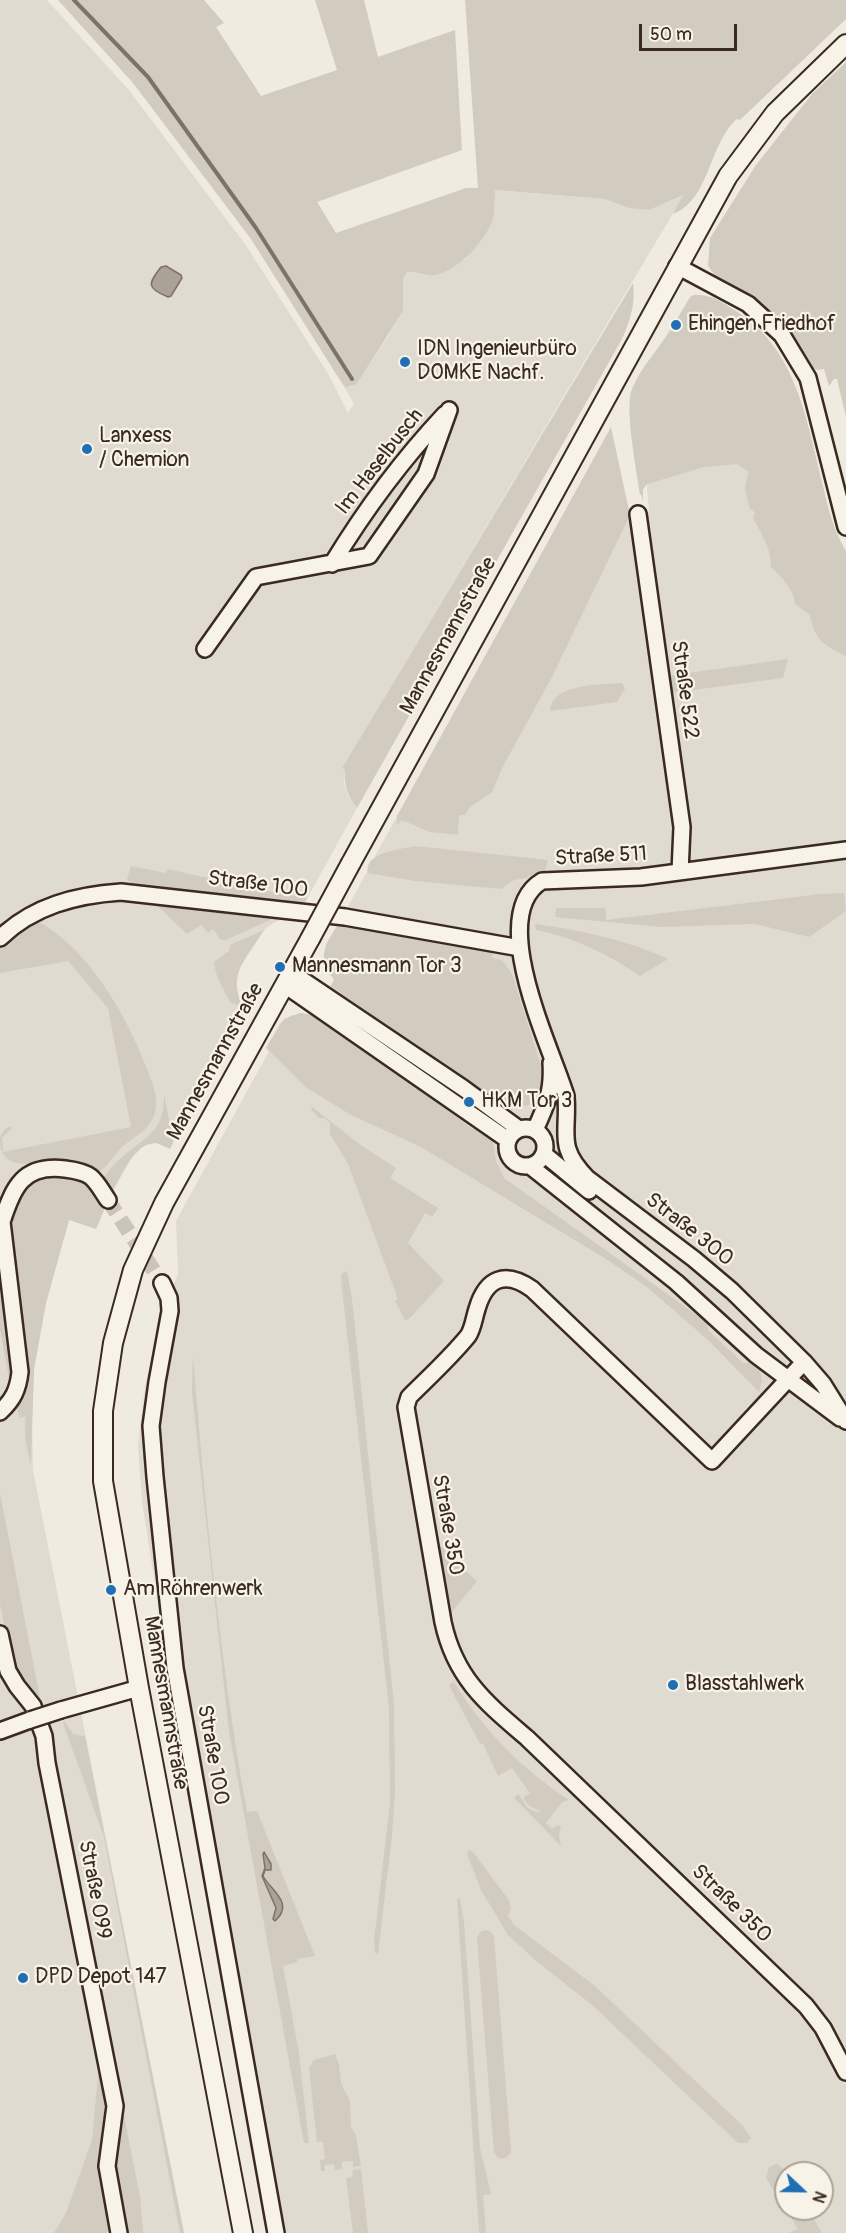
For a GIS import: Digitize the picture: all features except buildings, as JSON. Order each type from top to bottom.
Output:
[{"type":"main road","name":"Mannesmannstraße","points":[[243,2233],[139,1688],[103,1480],[103,1411],[113,1343],[133,1270],[164,1203],[728,176],[775,113],[846,44]]},
{"type":"street","points":[[677,266],[748,304],[782,335],[808,378],[846,527]]},
{"type":"street","name":"Im Haselbusch","points":[[205,649],[256,577],[332,564],[369,556],[426,474],[449,410],[408,453],[362,514],[332,564]]},
{"type":"street","name":"Straße 522","points":[[638,514],[682,827],[680,872]]},
{"type":"street","name":"Straße 511","points":[[550,1054],[526,980],[520,948],[519,931],[524,904],[534,886],[542,881],[641,877],[846,850]]},
{"type":"street","name":"Straße 100","points":[[0,938],[12,926],[41,910],[66,900],[91,894],[121,892],[345,917],[520,948]]},
{"type":"street","points":[[288,979],[513,1135],[535,1130]]},
{"type":"street","points":[[535,1130],[549,1098],[552,1078],[550,1054]]},
{"type":"street","name":"Straße 300","points":[[550,1054],[558,1068],[567,1096],[565,1136],[569,1156],[575,1166],[587,1178],[694,1259],[732,1291],[804,1362],[823,1384],[846,1422]]},
{"type":"street","points":[[513,1135],[507,1152],[513,1162],[530,1166],[541,1160],[544,1154],[545,1143],[535,1130]]},
{"type":"street","points":[[544,1154],[579,1184],[648,1233],[694,1259]]},
{"type":"street","name":"Straße 300","points":[[530,1166],[676,1282],[756,1355],[846,1422]]},
{"type":"street","points":[[0,1412],[11,1401],[18,1388],[21,1372],[2,1222],[9,1199],[20,1181],[38,1169],[60,1168],[91,1176],[108,1200]]},
{"type":"street","name":"Straße 350","points":[[804,1362],[712,1461],[532,1289],[521,1281],[508,1278],[497,1279],[487,1287],[478,1305],[470,1334],[409,1397],[406,1407],[443,1622],[448,1643],[462,1673],[493,1709],[535,1746],[806,2006],[823,2028],[846,2072]]},
{"type":"street","name":"Straße 100","points":[[162,1283],[169,1298],[170,1311],[157,1382],[152,1426],[155,1477],[176,1668],[217,1913],[276,2233]]},
{"type":"street","name":"Straße 099","points":[[0,1634],[8,1671],[16,1686],[33,1706],[44,1736],[47,1763],[116,2106],[107,2166],[119,2233]]},
{"type":"street","points":[[0,1731],[61,1710],[139,1688]]},
{"type":"shaded area","points":[[0,0],[47,0],[128,89],[245,244],[329,375],[348,413],[354,404],[343,385],[351,387],[360,379],[403,311],[403,279],[407,272],[412,271],[426,276],[466,258],[475,246],[494,190],[604,199],[629,208],[684,195],[342,768],[345,770],[344,783],[348,796],[357,808],[296,919],[283,919],[264,930],[236,974],[239,1000],[245,1012],[170,1149],[156,1143],[143,1146],[131,1159],[96,1229],[69,1220],[46,1303],[34,1369],[33,1470],[184,2233],[0,2233]]},
{"type":"shaded area","points":[[58,0],[204,0],[224,23],[216,27],[261,96],[337,70],[315,0],[364,0],[378,57],[455,30],[462,150],[317,202],[336,233],[466,188],[478,188],[465,0],[846,0],[846,19],[728,129],[695,197],[673,214],[683,195],[649,210],[629,208],[604,199],[495,190],[493,218],[484,236],[470,254],[452,268],[434,275],[407,272],[403,279],[403,311],[360,379],[355,385],[347,387],[343,385],[251,239],[133,83]]},
{"type":"shaded area","points":[[846,62],[846,417],[837,379],[834,379],[829,386],[824,369],[818,370],[810,367],[797,344],[780,322],[761,306],[719,281],[708,266],[710,238],[756,165],[812,94]]},
{"type":"shaded area","points":[[166,266],[182,278],[171,296],[168,297],[156,291],[151,285],[161,267]]},
{"type":"shaded area","points":[[633,283],[632,311],[622,339],[357,808],[347,790],[345,770],[342,768]]},
{"type":"shaded area","points":[[694,295],[721,301],[757,327],[773,345],[796,389],[805,413],[829,511],[846,551],[846,656],[822,641],[814,631],[810,615],[795,604],[790,589],[771,567],[767,547],[753,517],[755,513],[749,507],[745,488],[749,472],[737,464],[704,467],[647,484],[643,489],[643,501],[640,495],[630,425],[629,410],[632,389],[640,373],[670,330],[673,331],[690,297]]},
{"type":"shaded area","points":[[611,427],[630,515],[551,679],[503,766],[492,792],[469,808],[465,815],[459,815],[458,835],[429,832],[407,822],[400,821],[397,826],[397,816]]},
{"type":"shaded area","points":[[759,444],[846,626],[846,2233],[270,2233],[173,1693],[142,1503],[138,1445],[145,1386],[164,1310],[178,1274],[176,1221],[269,1051],[266,1048],[280,1023],[292,1015],[314,1015],[334,980],[323,961],[326,944],[397,816],[585,570],[626,497],[630,515],[649,512],[647,485],[643,489],[643,501],[638,477]]},
{"type":"shaded area","points":[[788,659],[783,678],[670,693],[667,676]]},
{"type":"shaded area","points":[[622,683],[625,689],[617,702],[550,711],[559,695],[568,690],[590,685]]},
{"type":"shaded area","points":[[416,846],[548,860],[545,871],[512,881],[502,889],[415,881],[368,873],[371,860],[377,856],[393,850]]},
{"type":"shaded area","points":[[131,866],[166,873],[167,869],[307,898],[304,903],[133,884],[127,880]]},
{"type":"shaded area","points":[[844,893],[846,911],[809,937],[755,924],[661,927],[555,917],[556,908],[605,908],[606,920]]},
{"type":"shaded area","points":[[158,906],[272,919],[226,940],[221,940],[213,929],[208,933],[201,925],[187,934]]},
{"type":"shaded area","points":[[41,923],[75,950],[105,987],[139,1049],[154,1090],[156,1107],[153,1119],[99,1172],[55,1161],[24,1164],[7,1158],[2,1151],[1,1134],[11,1126],[12,1128],[2,1138],[3,1152],[131,1127],[108,1008],[68,961],[0,973],[0,947],[30,924]]},
{"type":"shaded area","points":[[339,923],[396,932],[493,953],[492,957],[503,961],[512,974],[542,1069],[542,1081],[535,1104],[503,1109],[331,986],[334,979],[325,965],[324,951]]},
{"type":"shaded area","points":[[535,924],[603,937],[636,946],[668,959],[640,976],[590,947],[536,930]]},
{"type":"shaded area","points":[[264,930],[244,960],[237,978],[237,988],[244,1015],[237,1005],[231,1003],[218,978],[214,962],[229,951],[230,945]]},
{"type":"shaded area","points":[[300,1013],[314,1015],[471,1128],[486,1134],[493,1142],[496,1161],[504,1178],[708,1323],[708,1330],[743,1363],[751,1363],[760,1370],[762,1381],[759,1392],[708,1340],[647,1287],[606,1259],[421,1147],[351,1115],[307,1088],[266,1048],[284,1019]]},
{"type":"shaded area","points":[[164,1094],[173,1142],[170,1149],[156,1143],[141,1148],[129,1162],[111,1194],[100,1181],[119,1160],[153,1132],[158,1125],[164,1106]]},
{"type":"shaded area","points":[[312,1107],[362,1146],[396,1168],[390,1178],[438,1208],[432,1217],[425,1213],[408,1243],[444,1281],[409,1319],[405,1320],[395,1301],[398,1299],[348,1164],[330,1134],[330,1123],[324,1118],[319,1118],[311,1109]]},
{"type":"shaded area","points":[[47,1175],[82,1181],[105,1207],[96,1229],[69,1220],[46,1303],[34,1369],[31,1464],[25,1434],[26,1416],[20,1418],[16,1405],[24,1398],[27,1377],[9,1219],[26,1187]]},
{"type":"shaded area","points":[[347,1271],[352,1299],[394,1704],[395,1792],[378,1954],[375,1953],[374,1941],[390,1803],[389,1708],[341,1279],[342,1274]]},
{"type":"shaded area","points":[[0,1296],[4,1296],[15,1371],[11,1389],[0,1329]]},
{"type":"shaded area","points":[[193,1355],[214,1584],[247,1812],[257,1811],[315,1956],[297,1959],[297,1962],[283,1966],[299,2053],[309,2143],[304,2143],[229,1732],[192,1393]]},
{"type":"shaded area","points":[[0,1493],[49,1744],[12,1666],[0,1604]]},
{"type":"shaded area","points":[[435,1539],[451,1558],[477,1581],[447,1618]]},
{"type":"shaded area","points":[[454,1682],[465,1700],[505,1748],[536,1776],[569,1800],[562,1802],[546,1823],[552,1829],[557,1825],[561,1826],[559,1835],[561,1846],[514,1798],[518,1794],[528,1808],[539,1813],[540,1811],[529,1806],[523,1798],[530,1793],[512,1768],[498,1776],[483,1744],[480,1744],[449,1685]]},
{"type":"shaded area","points":[[65,1722],[73,1734],[85,1736],[184,2233],[180,2233],[104,1837],[63,1723]]},
{"type":"shaded area","points":[[469,1850],[473,1852],[508,1899],[511,1907],[508,1916],[514,1925],[595,1986],[743,2126],[751,2138],[747,2143],[738,2143],[591,2004],[535,1960],[508,1935],[481,1890],[467,1854]]},
{"type":"shaded area","points":[[264,1852],[271,1864],[271,1870],[265,1870],[263,1876],[280,1897],[283,1908],[281,1915],[275,1921],[273,1919],[276,1908],[262,1876],[265,1868]]},
{"type":"shaded area","points":[[457,1899],[460,1899],[464,1922],[480,2148],[491,2194],[483,2195],[486,2233],[479,2233]]},
{"type":"shaded area","points":[[485,1930],[491,1932],[494,1937],[511,2151],[507,2157],[503,2158],[498,2158],[494,2153],[477,1939],[480,1932]]},
{"type":"shaded area","points":[[335,2054],[339,2064],[341,2083],[350,2101],[351,2127],[356,2136],[361,2166],[353,2167],[353,2161],[342,2162],[342,2169],[335,2170],[334,2164],[325,2165],[325,2171],[321,2171],[320,2160],[325,2159],[323,2142],[317,2142],[309,2067],[314,2060]]},
{"type":"shaded area","points":[[100,2055],[111,2107],[107,2137],[101,2147],[101,2165],[111,2229],[106,2233],[54,2233],[66,2213],[92,2140]]},
{"type":"shaded area","points":[[121,2111],[123,2111],[140,2196],[143,2233],[126,2233],[113,2168]]},
{"type":"shaded area","points":[[774,2165],[774,2191],[766,2178],[769,2167]]},
{"type":"shaded area","points":[[361,2169],[368,2233],[353,2233],[346,2178],[352,2177],[353,2170]]},
{"type":"shaded area","points":[[793,2221],[815,2221],[822,2233],[789,2233],[798,2229]]},
{"type":"waterway","points":[[74,0],[148,77],[256,228],[352,379]]},
{"type":"tunnel","points":[[108,1200],[162,1283]]},
{"type":"place","name":"Ehingen Friedhof","points":[[676,325]]},
{"type":"place","name":"IDN Ingenieurbüro DOMKE Nachf.","points":[[405,362]]},
{"type":"place","name":"Lanxess / Chemion","points":[[87,449]]},
{"type":"place","name":"Mannesmann Tor 3","points":[[280,967]]},
{"type":"place","name":"HKM Tor 3","points":[[469,1102]]},
{"type":"place","name":"Am Röhrenwerk","points":[[111,1590]]},
{"type":"place","name":"Blasstahlwerk","points":[[673,1685]]},
{"type":"place","name":"DPD Depot 147","points":[[23,1978]]}]
